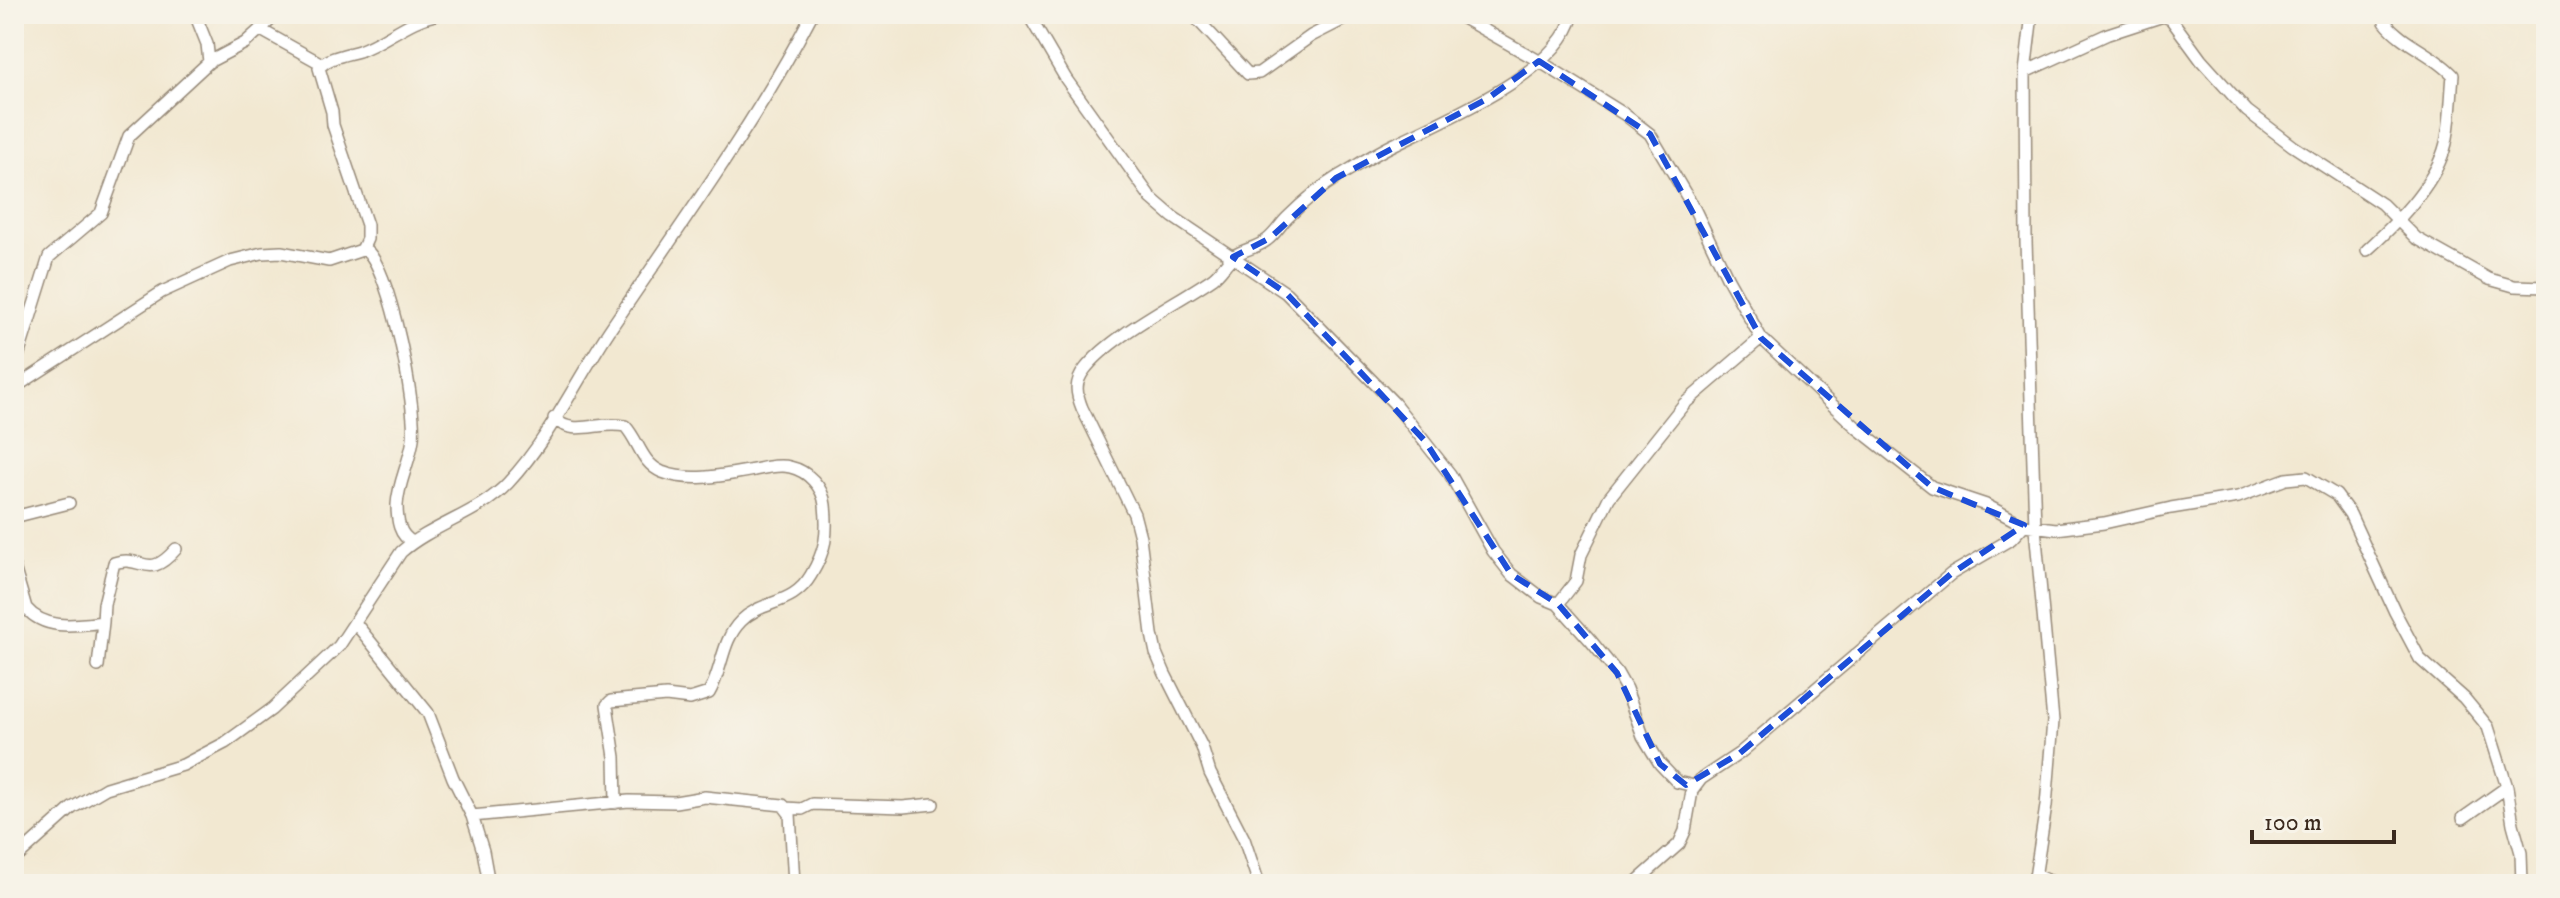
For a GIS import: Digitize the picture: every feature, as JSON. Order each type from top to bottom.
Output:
[{"type":"street","points":[[195,14],[207,44],[209,62]]},
{"type":"street","points":[[14,369],[49,257],[101,213],[122,148],[129,136],[209,62],[227,54],[261,30],[277,14]]},
{"type":"street","points":[[261,30],[322,64],[369,47],[422,17],[439,14]]},
{"type":"street","points":[[14,860],[72,808],[106,788],[183,765],[225,743],[272,709],[339,646],[401,552],[506,486],[777,81],[812,14]]},
{"type":"street","points":[[1028,14],[1066,79],[1151,198],[1173,217],[1286,293],[1394,403],[1450,474],[1493,551],[1511,574],[1541,597],[1558,604],[1617,673],[1643,736],[1660,764],[1677,782],[1694,786]]},
{"type":"street","points":[[1196,18],[1248,74],[1259,73],[1311,36],[1354,14]]},
{"type":"street","points":[[1456,14],[1539,61],[1624,114],[1650,134],[1695,210],[1761,338],[1857,428],[1932,487],[1986,505],[2030,526],[2080,527],[2238,497],[2286,479],[2306,477],[2336,495],[2350,514],[2420,659],[2451,685],[2484,720],[2496,747],[2507,787],[2521,853],[2522,884]]},
{"type":"street","points":[[1259,884],[1244,839],[1210,773],[1202,747],[1156,653],[1134,514],[1076,394],[1077,382],[1085,368],[1100,354],[1217,275],[1233,257],[1270,238],[1304,202],[1336,178],[1394,144],[1487,99],[1539,61],[1567,33],[1573,14]]},
{"type":"street","points":[[2032,14],[2025,72],[2030,526],[2053,721],[2046,806],[2034,880],[2057,884]]},
{"type":"street","points":[[2367,250],[2398,222],[2432,176],[2447,141],[2453,75],[2443,64],[2395,35],[2385,22],[2387,14]]},
{"type":"street","points":[[2025,72],[2108,34],[2163,16],[2171,19],[2201,60],[2247,111],[2293,146],[2382,204],[2398,222],[2439,253],[2489,279],[2514,286],[2546,287]]},
{"type":"street","points":[[322,64],[319,73],[333,125],[367,225],[367,239],[362,250]]},
{"type":"street","points":[[14,388],[162,292],[230,261],[262,253],[281,252],[329,261],[362,250],[371,253],[409,375],[415,417],[413,439],[397,505],[403,535],[413,542]]},
{"type":"street","points":[[1558,604],[1576,581],[1581,555],[1609,498],[1684,404],[1761,338]]},
{"type":"street","points":[[554,418],[562,427],[570,428],[603,424],[625,426],[648,462],[662,472],[707,477],[789,467],[808,475],[823,493],[826,543],[811,575],[798,593],[743,619],[723,648],[709,693],[690,699],[666,696],[611,701],[607,705],[615,757],[616,803]]},
{"type":"street","points":[[14,517],[69,503]]},
{"type":"street","points":[[1634,884],[1679,844],[1685,831],[1694,786],[1740,753],[1951,574],[2030,526]]},
{"type":"street","points":[[98,666],[106,593],[114,563],[120,561],[157,567],[176,549]]},
{"type":"street","points":[[14,567],[20,610],[50,624],[103,622]]},
{"type":"street","points":[[356,624],[428,713],[453,778],[472,816],[489,884]]},
{"type":"street","points":[[2463,818],[2507,787]]},
{"type":"street","points":[[472,816],[717,797],[783,805],[790,814],[794,884]]},
{"type":"street","points":[[786,808],[802,809],[812,804],[903,807],[933,804]]},
{"type":"highlighted area","points":[[1539,61],[1650,134],[1761,338],[1932,487],[2024,525],[1951,574],[1740,753],[1686,785],[1660,764],[1617,673],[1558,604],[1511,574],[1425,441],[1286,293],[1233,257],[1270,238],[1336,178],[1487,99]]}]
